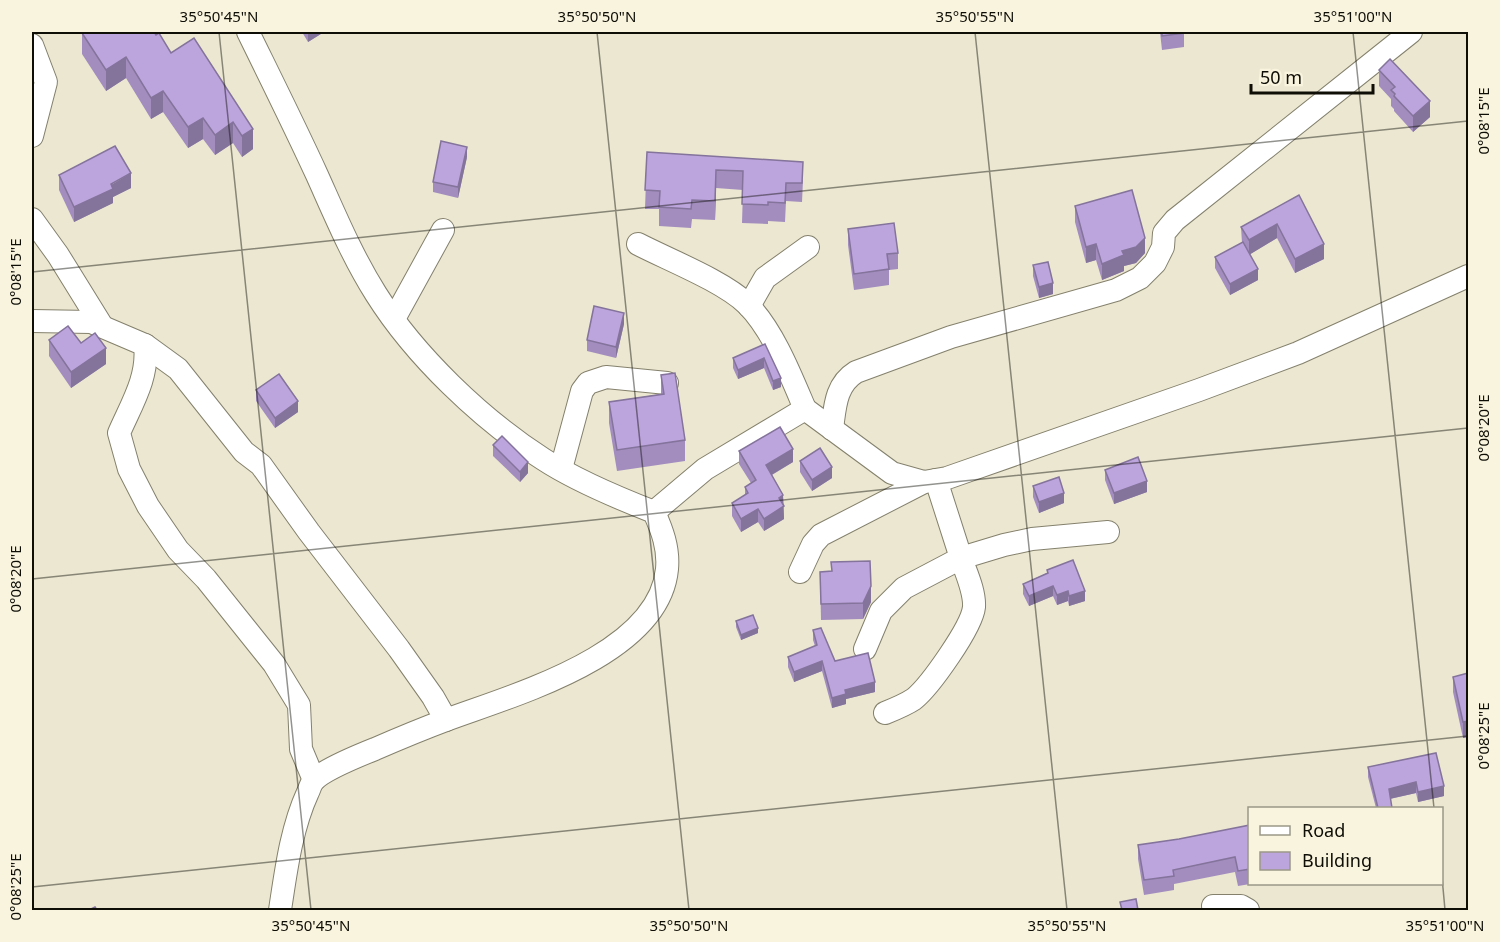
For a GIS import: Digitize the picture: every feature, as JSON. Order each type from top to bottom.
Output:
[{"type":"street","points":[[248,32],[348,245],[376,294],[394,319],[459,393],[507,435],[545,461],[625,501],[654,512],[665,539],[668,569],[659,597],[642,624],[615,645],[563,677],[509,699],[446,720],[347,761],[314,780],[302,805],[290,848],[280,910]]},
{"type":"street","points":[[832,429],[839,391],[848,377],[856,372],[951,337],[1116,290],[1140,278],[1155,263],[1163,247],[1164,233],[1175,220],[1411,32]]},
{"type":"street","points":[[32,45],[46,82],[32,136]]},
{"type":"street","points":[[32,219],[58,255],[102,326]]},
{"type":"street","points":[[394,319],[443,230]]},
{"type":"street","points":[[638,244],[727,289],[749,306],[782,357],[805,409],[892,473],[930,481]]},
{"type":"street","points":[[749,306],[765,278],[808,247]]},
{"type":"street","points":[[800,572],[813,543],[821,535],[930,481],[963,473],[1276,361],[1468,276]]},
{"type":"street","points":[[32,321],[82,321],[102,326],[145,345],[178,369],[244,452],[261,465],[399,649],[433,697],[446,720]]},
{"type":"street","points":[[145,345],[146,363],[142,382],[119,433],[129,469],[148,506],[178,550],[235,613],[274,664],[299,705],[301,749],[314,780]]},
{"type":"street","points":[[561,469],[582,391],[588,383],[606,377],[667,383]]},
{"type":"street","points":[[654,512],[705,469],[805,409]]},
{"type":"street","points":[[885,713],[903,705],[921,692],[971,619],[974,597],[962,558],[930,481]]},
{"type":"street","points":[[865,649],[881,611],[904,588],[962,558],[1004,544],[1032,539],[1108,532]]},
{"type":"street","points":[[1213,906],[1240,906],[1248,910]]},
{"type":"building","points":[[154,32],[156,35],[159,33],[171,53],[194,38],[253,129],[242,136],[233,122],[215,135],[203,118],[188,127],[163,91],[151,98],[126,57],[106,70],[82,33]]},
{"type":"building","points":[[1162,32],[1184,32],[1184,33],[1162,36]]},
{"type":"building","points":[[1390,59],[1430,101],[1413,116],[1394,96],[1391,90],[1395,87],[1379,70]]},
{"type":"building","points":[[441,141],[467,147],[458,187],[433,182]]},
{"type":"building","points":[[115,146],[131,173],[111,184],[113,189],[74,207],[59,175]]},
{"type":"building","points":[[647,152],[803,162],[802,183],[786,183],[785,203],[742,204],[743,171],[716,170],[715,201],[692,200],[691,209],[659,207],[660,191],[645,190]]},
{"type":"building","points":[[1132,190],[1145,238],[1136,247],[1122,251],[1124,255],[1102,264],[1096,244],[1086,247],[1075,206]]},
{"type":"building","points":[[1299,195],[1324,244],[1295,259],[1277,224],[1249,240],[1241,227]]},
{"type":"building","points":[[894,223],[898,253],[887,254],[889,269],[854,274],[848,229]]},
{"type":"building","points":[[1243,242],[1258,269],[1230,284],[1215,257]]},
{"type":"building","points":[[1048,262],[1053,283],[1039,287],[1033,265]]},
{"type":"building","points":[[594,306],[624,313],[616,347],[587,340]]},
{"type":"building","points":[[68,326],[81,343],[95,333],[106,348],[71,372],[49,340]]},
{"type":"building","points":[[765,344],[781,378],[773,381],[764,358],[738,370],[733,358]]},
{"type":"building","points":[[675,373],[685,440],[617,450],[609,402],[664,394],[661,375]]},
{"type":"building","points":[[279,374],[298,401],[275,418],[256,390]]},
{"type":"building","points":[[780,427],[793,449],[766,465],[783,495],[779,498],[784,506],[764,519],[758,509],[741,519],[732,503],[748,493],[745,487],[756,480],[739,451]]},
{"type":"building","points":[[502,436],[528,462],[520,472],[493,445]]},
{"type":"building","points":[[820,448],[832,467],[812,480],[800,461]]},
{"type":"building","points":[[1138,457],[1147,481],[1114,493],[1105,470]]},
{"type":"building","points":[[1059,477],[1064,493],[1039,502],[1033,486]]},
{"type":"building","points":[[1073,560],[1085,591],[1069,596],[1068,591],[1057,595],[1053,586],[1029,596],[1023,584],[1048,573],[1047,570]]},
{"type":"building","points":[[870,561],[871,586],[863,603],[821,604],[820,572],[832,571],[831,562]]},
{"type":"building","points":[[753,615],[758,628],[741,635],[736,621]]},
{"type":"building","points":[[821,628],[835,661],[868,653],[875,682],[845,690],[846,694],[832,698],[822,661],[794,672],[788,657],[817,645],[813,630]]},
{"type":"building","points":[[1468,673],[1468,721],[1463,722],[1453,677]]},
{"type":"building","points":[[1436,753],[1444,786],[1418,792],[1416,782],[1389,789],[1392,807],[1378,807],[1368,767]]},
{"type":"building","points":[[1248,825],[1248,869],[1238,871],[1235,857],[1173,870],[1174,876],[1144,880],[1138,845]]},
{"type":"building","points":[[1136,899],[1138,910],[1122,910],[1120,902]]}]
